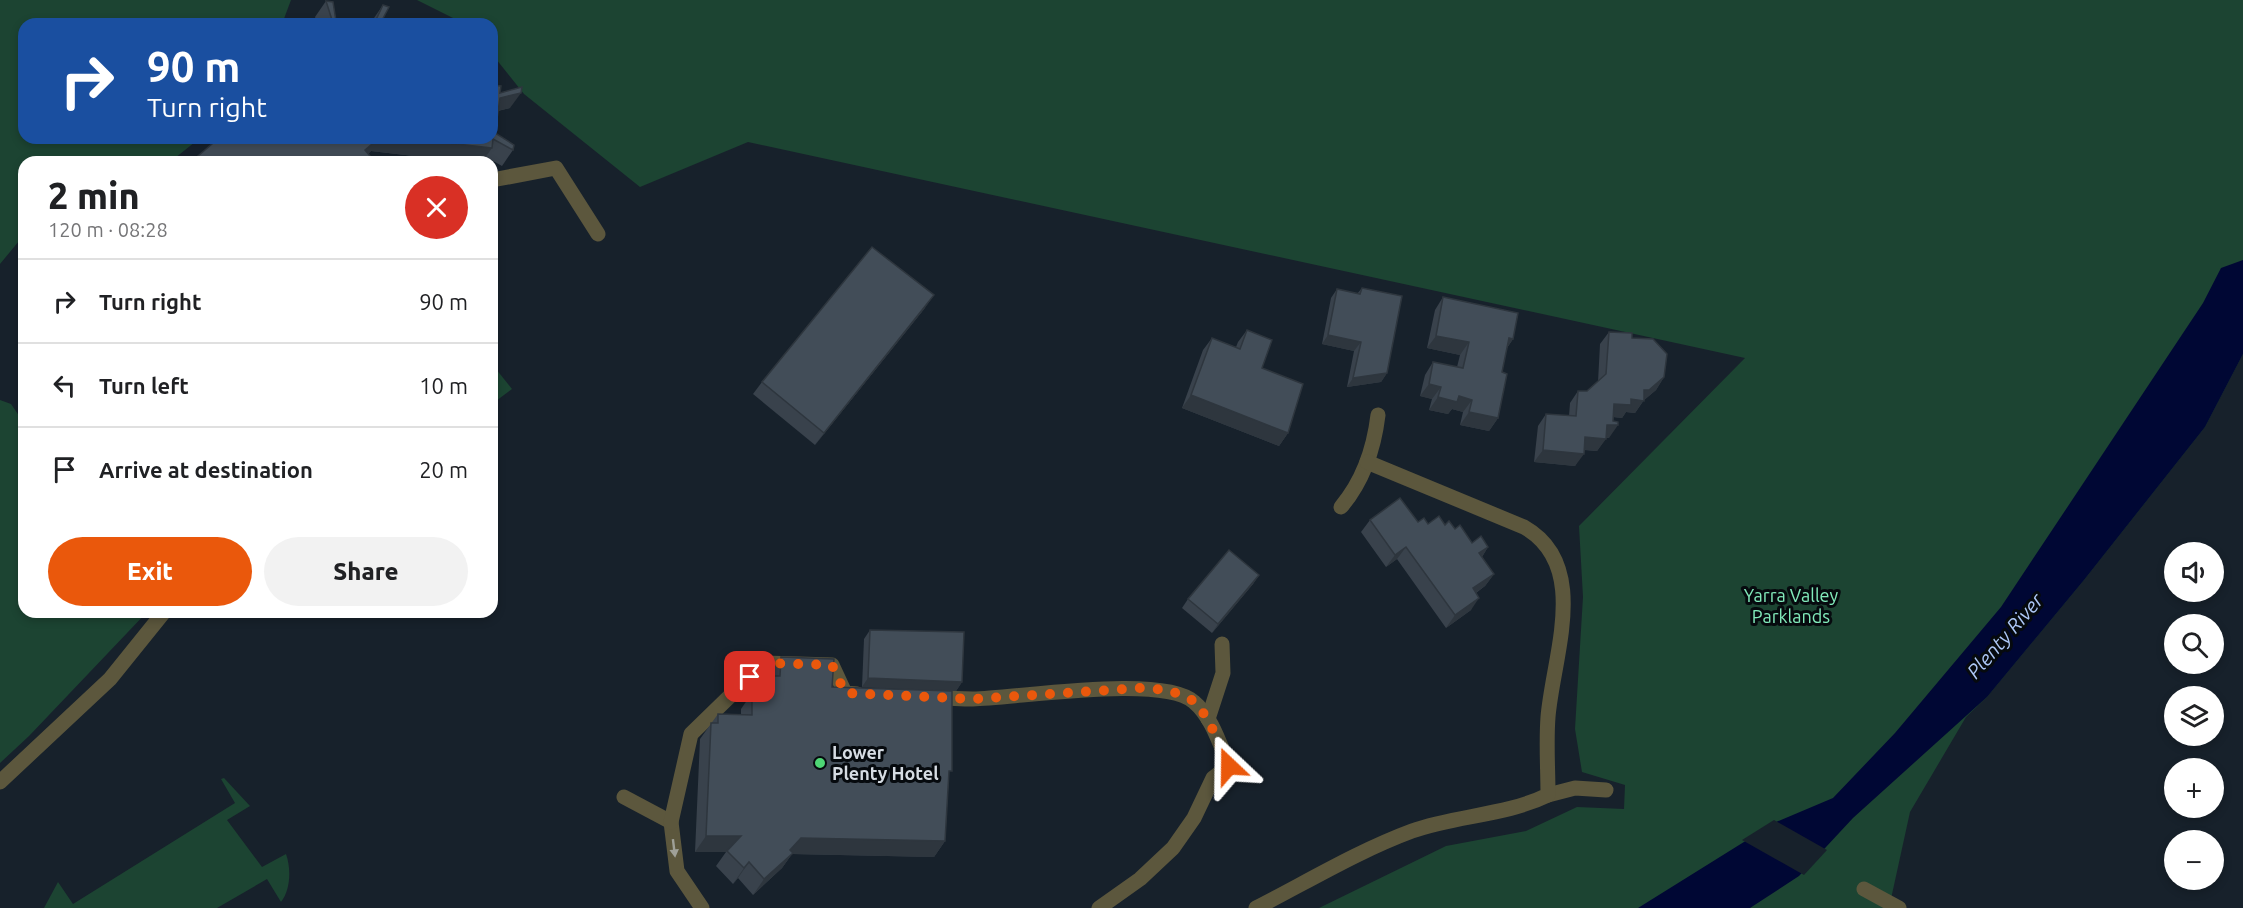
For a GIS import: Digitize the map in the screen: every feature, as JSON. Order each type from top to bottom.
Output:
[{"type":"street","points":[[498,179],[556,168],[598,234]]},
{"type":"street","points":[[1341,507],[1355,490],[1367,462],[1378,415]]},
{"type":"street","points":[[1367,462],[1524,527],[1546,543],[1554,556],[1562,578],[1564,600],[1548,718],[1548,795]]},
{"type":"street","points":[[0,782],[110,679],[159,618]]},
{"type":"street","points":[[1208,719],[1223,673],[1222,644]]},
{"type":"street","points":[[702,908],[677,871],[671,822],[691,734],[764,663],[832,665],[845,693],[868,694]]},
{"type":"street","points":[[915,696],[973,699],[1141,688],[1169,690],[1194,701],[1208,719],[1229,766],[1213,778],[1194,818],[1173,848],[1140,879],[1099,908]]},
{"type":"street","points":[[1256,908],[1376,846],[1413,831],[1452,820],[1520,807],[1548,795],[1575,788],[1606,789]]},
{"type":"street","points":[[624,797],[671,822]]},
{"type":"street","points":[[1864,889],[1899,908]]},
{"type":"green space","points":[[0,0],[291,0],[284,18],[18,18],[18,144],[192,144],[178,156],[18,156],[18,242],[0,264]]},
{"type":"green space","name":"Yarra Valley Parklands","points":[[417,0],[2243,0],[2243,354],[2205,427],[2084,580],[1987,697],[1966,717],[1910,812],[1889,908],[1319,908],[1446,846],[1526,831],[1577,807],[1624,809],[1625,785],[1582,772],[1575,729],[1583,597],[1579,526],[1745,358],[748,142],[640,187],[524,94],[498,62],[498,18],[453,18]]},
{"type":"green space","points":[[498,372],[512,389],[498,400]]},
{"type":"green space","points":[[0,400],[11,404],[18,414],[18,618],[141,618],[29,736],[0,763]]},
{"type":"green space","points":[[224,778],[250,806],[227,820],[262,867],[286,854],[289,878],[287,891],[281,902],[267,879],[217,908],[44,908],[58,882],[73,904],[235,803],[221,779]]},
{"type":"water","name":"Plenty River","points":[[2243,260],[2243,354],[2205,427],[2084,580],[1987,697],[1853,818],[1799,876],[1750,908],[1638,908],[1776,822],[1833,798],[1895,733],[2001,607],[2203,303],[2221,268]]},
{"type":"pier","points":[[1774,820],[1827,850],[1804,875],[1742,840]]},
{"type":"building","points":[[326,1],[333,2],[336,18],[331,18]]},
{"type":"building","points":[[383,5],[389,7],[383,18],[377,18]]},
{"type":"building","points":[[498,86],[501,86],[500,93],[522,87],[521,93],[500,98],[498,112]]},
{"type":"building","points":[[498,135],[514,145],[513,150],[498,142]]},
{"type":"building","points":[[212,144],[372,144],[365,150],[370,156],[198,156]]},
{"type":"building","points":[[457,144],[492,144],[492,148]]},
{"type":"building","points":[[872,247],[934,295],[824,433],[762,382]]},
{"type":"building","points":[[1362,288],[1402,296],[1387,373],[1353,378],[1361,342],[1328,335],[1337,289],[1360,294]]},
{"type":"building","points":[[1443,297],[1518,313],[1513,339],[1509,338],[1502,372],[1507,374],[1498,418],[1469,412],[1472,400],[1459,396],[1457,402],[1438,397],[1441,387],[1429,384],[1433,362],[1463,368],[1469,342],[1436,336]]},
{"type":"building","points":[[1247,330],[1272,340],[1262,368],[1303,384],[1288,433],[1191,395],[1212,338],[1240,349]]},
{"type":"building","points":[[1609,332],[1632,333],[1632,338],[1653,339],[1667,354],[1664,377],[1649,390],[1644,390],[1644,401],[1631,399],[1631,405],[1614,404],[1613,421],[1618,422],[1618,425],[1607,425],[1606,439],[1585,437],[1584,454],[1543,450],[1546,414],[1576,416],[1578,391],[1587,391],[1606,374]]},
{"type":"building","points":[[1400,498],[1418,522],[1424,518],[1428,524],[1439,516],[1445,525],[1449,521],[1455,529],[1460,525],[1472,543],[1481,536],[1488,547],[1479,553],[1494,574],[1473,588],[1479,598],[1455,615],[1406,547],[1395,555],[1370,520]]},
{"type":"building","points":[[1229,550],[1259,575],[1218,624],[1188,599]]},
{"type":"building","points":[[870,630],[964,632],[962,682],[868,678]]},
{"type":"building","name":"Lower Plenty Hotel","points":[[781,657],[834,659],[832,687],[952,691],[952,771],[949,771],[945,841],[801,838],[790,850],[793,853],[764,879],[749,862],[744,868],[727,851],[741,836],[706,836],[711,723],[718,723],[718,714],[752,715],[752,693],[772,694],[774,676],[780,676]]},
{"type":"place","name":"Lower Plenty Hotel","points":[[820,763]]},
{"type":"route","points":[[750,677],[764,663],[832,665],[845,693],[973,699],[1141,688],[1169,690],[1194,701],[1208,719],[1229,766]]}]
